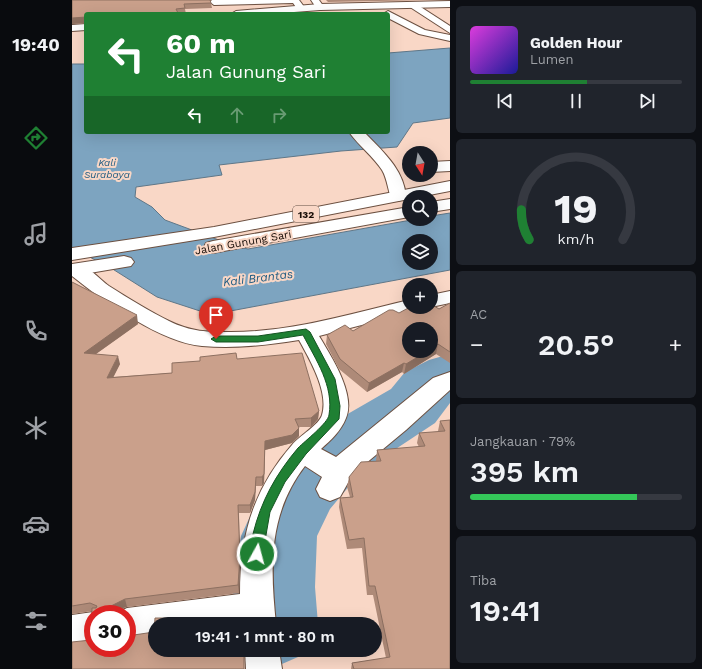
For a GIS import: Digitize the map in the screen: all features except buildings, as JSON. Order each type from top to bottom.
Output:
[{"type":"street","points":[[214,2],[296,0],[301,8]]},
{"type":"street","points":[[270,12],[318,4],[373,6],[450,4]]},
{"type":"street","points":[[413,5],[450,30]]},
{"type":"street","points":[[373,6],[384,12]]},
{"type":"street","points":[[390,15],[422,32],[450,38]]},
{"type":"street","points":[[72,28],[84,27]]},
{"type":"street","points":[[358,134],[387,165],[395,177],[398,188],[398,196]]},
{"type":"street","points":[[387,165],[402,167]]},
{"type":"street","points":[[438,167],[450,166]]},
{"type":"street","name":"132","points":[[398,196],[450,186]]},
{"type":"street","name":"Jalan Gunung Sari","points":[[75,262],[214,232],[398,196]]},
{"type":"street","points":[[438,207],[450,204]]},
{"type":"street","name":"Jalan Gunung Sari","points":[[75,262],[100,266],[236,244],[402,213]]},
{"type":"street","points":[[75,262],[102,290],[162,326],[180,334],[201,339],[258,339],[306,332],[402,308]]},
{"type":"street","points":[[438,300],[450,297]]},
{"type":"street","points":[[136,624],[258,616],[258,543],[264,512],[281,479],[331,423],[335,415],[333,391],[330,379],[306,332]]},
{"type":"street","points":[[304,452],[334,477],[349,461],[397,423],[441,384],[450,380]]},
{"type":"street","points":[[72,632],[84,630]]},
{"type":"street","points":[[263,657],[264,669]]},
{"type":"water","points":[[450,48],[450,118],[413,123],[397,147],[341,151],[219,165],[222,175],[136,187],[135,197],[152,207],[165,220],[235,246],[248,249],[402,222],[402,226],[438,226],[438,215],[450,213],[450,270],[225,312],[200,311],[157,297],[111,268],[72,248],[72,64],[84,64],[84,134],[390,134],[390,53]]},
{"type":"waterway","points":[[275,617],[274,587],[279,536],[303,489],[337,453],[413,406],[427,388],[450,375]]},
{"type":"route","points":[[216,339],[258,339],[306,332],[330,379],[333,391],[335,406],[334,419],[302,451],[281,479],[264,512],[257,554]]},
{"type":"water label","name":"Kali Surabaya","points":[[107,168]]},
{"type":"water label","name":"Kali Brantas","points":[[258,278]]}]
